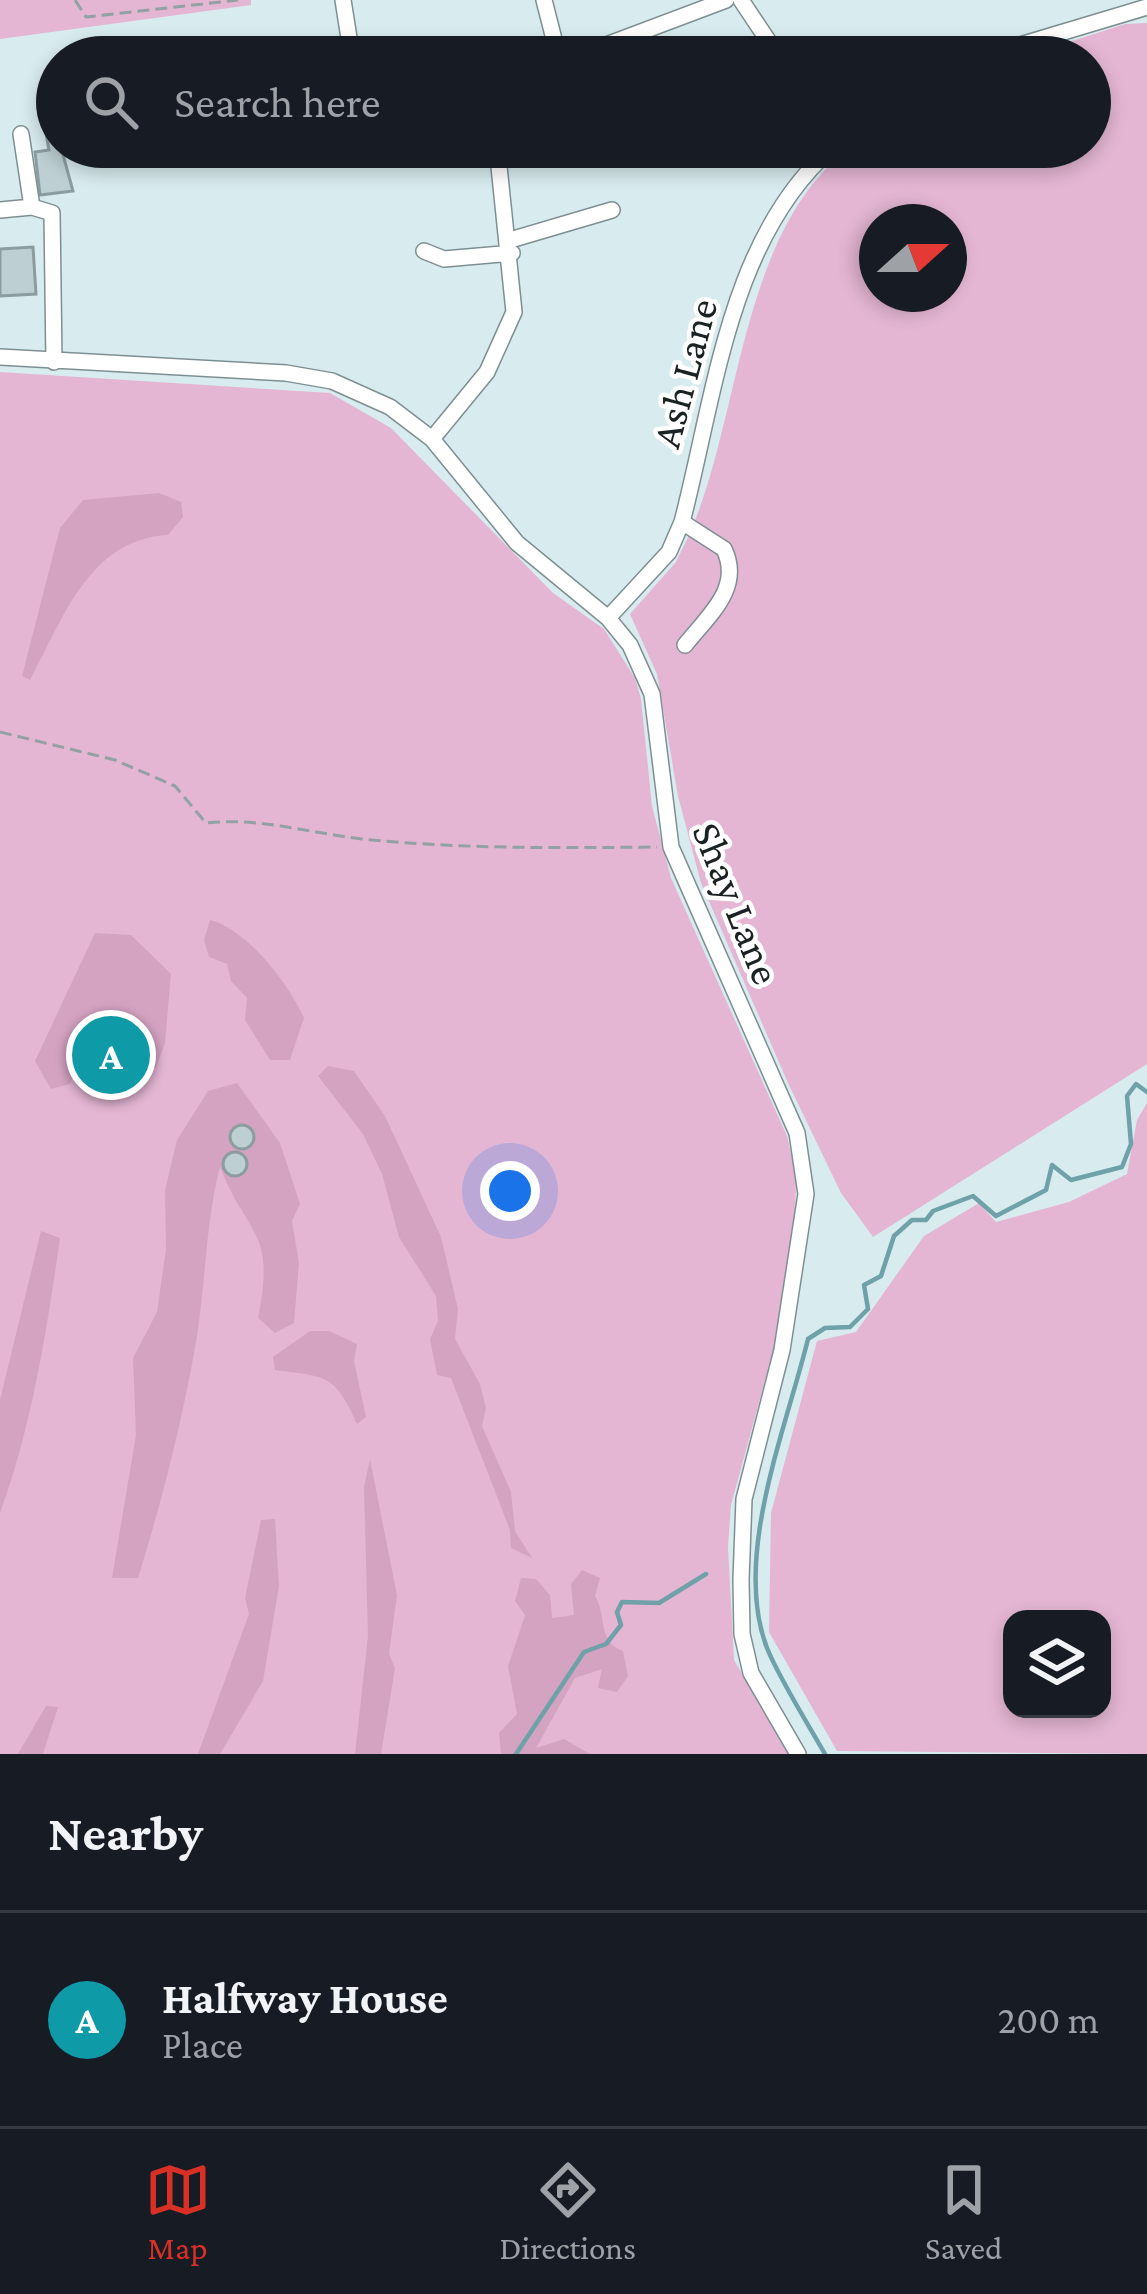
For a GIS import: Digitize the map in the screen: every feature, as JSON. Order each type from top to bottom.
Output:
[{"type":"street","points":[[343,0],[349,36]]},
{"type":"street","points":[[544,0],[549,36]]},
{"type":"street","points":[[630,36],[726,0]]},
{"type":"street","points":[[741,0],[765,36]]},
{"type":"street","points":[[1050,36],[1147,7]]},
{"type":"street","points":[[21,134],[32,207]]},
{"type":"street","points":[[432,440],[487,372],[514,312],[500,168]]},
{"type":"street","name":"Ash Lane","points":[[608,618],[669,552],[682,522],[753,259],[790,191],[812,168]]},
{"type":"street","points":[[0,210],[32,207],[52,213],[54,362]]},
{"type":"street","points":[[424,251],[444,259],[511,247],[613,211]]},
{"type":"street","name":"Shay Lane","points":[[0,357],[332,381],[390,406],[432,440],[517,543],[608,618],[630,645],[652,694],[671,847],[797,1133],[806,1194],[786,1330],[744,1499],[741,1580],[742,1634],[751,1673],[798,1754]]},
{"type":"street","points":[[682,522],[724,549],[732,576],[727,591],[685,645]]},
{"type":"path","points":[[75,0],[86,17],[238,0]]},
{"type":"path","points":[[0,731],[115,760],[176,786],[206,823],[242,819],[357,838],[461,847],[671,847]]},
{"type":"shaded area","points":[[0,0],[251,0],[251,5],[0,39]]},
{"type":"shaded area","points":[[1147,23],[1147,1064],[873,1237],[841,1193],[701,883],[678,796],[657,674],[630,614],[676,562],[689,535],[707,487],[764,275],[785,227],[813,183],[828,168],[1111,168],[1111,36],[1088,36],[1125,24]]},
{"type":"shaded area","points":[[0,372],[330,393],[391,428],[553,593],[604,629],[635,678],[652,806],[671,878],[787,1136],[796,1176],[795,1230],[778,1333],[731,1505],[728,1547],[734,1660],[790,1754],[0,1754]]},
{"type":"shaded area","points":[[159,493],[181,502],[183,517],[168,535],[141,540],[98,567],[67,608],[30,680],[22,676],[60,528],[83,500]]},
{"type":"shaded area","points":[[210,920],[252,946],[297,1004],[304,1018],[290,1060],[270,1060],[245,1020],[247,998],[231,981],[227,964],[209,957],[204,940]]},
{"type":"shaded area","points":[[95,933],[131,935],[171,974],[165,1043],[156,1068],[133,1072],[120,1047],[95,1029],[70,1084],[51,1089],[35,1061]]},
{"type":"shaded area","points":[[328,1066],[354,1071],[385,1116],[441,1237],[458,1309],[455,1339],[480,1384],[486,1408],[482,1426],[511,1492],[515,1531],[532,1558],[511,1548],[510,1530],[451,1378],[437,1375],[430,1339],[438,1321],[436,1296],[399,1237],[382,1174],[363,1134],[318,1076]]},
{"type":"shaded area","points":[[237,1083],[280,1143],[300,1204],[292,1221],[299,1263],[294,1323],[275,1333],[258,1318],[264,1267],[261,1250],[220,1167],[196,1342],[163,1491],[138,1578],[112,1578],[136,1435],[133,1358],[157,1312],[166,1249],[165,1190],[177,1140],[208,1091]]},
{"type":"shaded area","points":[[1147,1103],[1147,1754],[837,1751],[769,1632],[771,1513],[817,1341],[856,1332],[924,1236],[979,1203],[996,1222],[1069,1202],[1127,1174],[1137,1120]]},
{"type":"shaded area","points":[[41,1231],[60,1238],[30,1412],[0,1513],[0,1400]]},
{"type":"shaded area","points":[[310,1331],[329,1331],[357,1344],[354,1361],[366,1417],[357,1424],[342,1395],[327,1381],[275,1370],[273,1357]]},
{"type":"shaded area","points":[[370,1459],[397,1595],[389,1654],[395,1668],[381,1754],[355,1754],[368,1636],[364,1487]]},
{"type":"shaded area","points":[[275,1519],[279,1586],[263,1681],[220,1754],[198,1754],[249,1614],[245,1598],[261,1520]]},
{"type":"shaded area","points":[[582,1570],[600,1578],[595,1596],[609,1641],[623,1651],[628,1676],[617,1692],[598,1688],[602,1669],[575,1678],[536,1748],[564,1739],[590,1754],[501,1754],[499,1733],[517,1714],[508,1666],[525,1615],[515,1601],[521,1578],[536,1579],[550,1595],[552,1618],[574,1615],[571,1584]]},
{"type":"shaded area","points":[[46,1706],[58,1707],[43,1754],[18,1754]]},
{"type":"building","points":[[37,168],[67,168],[73,191],[40,195]]},
{"type":"building","points":[[33,247],[36,294],[0,296],[0,249]]},
{"type":"building","points":[[242,1125],[251,1128],[251,1146],[242,1149],[233,1146],[230,1137],[233,1128]]},
{"type":"building","points":[[230,1152],[240,1152],[247,1164],[240,1176],[230,1176],[223,1169],[223,1159]]},
{"type":"waterway","points":[[825,1754],[767,1648],[758,1613],[756,1574],[766,1494],[808,1339],[825,1328],[850,1327],[868,1309],[864,1285],[881,1276],[894,1236],[912,1220],[926,1220],[933,1211],[973,1196],[996,1216],[1046,1190],[1052,1165],[1071,1180],[1122,1167],[1131,1144],[1127,1096],[1136,1084],[1147,1092]]},
{"type":"waterway","points":[[516,1754],[584,1652],[606,1644],[621,1625],[617,1612],[622,1602],[659,1603],[706,1574]]},
{"type":"place","name":"Halfway House","points":[[111,1055]]}]
